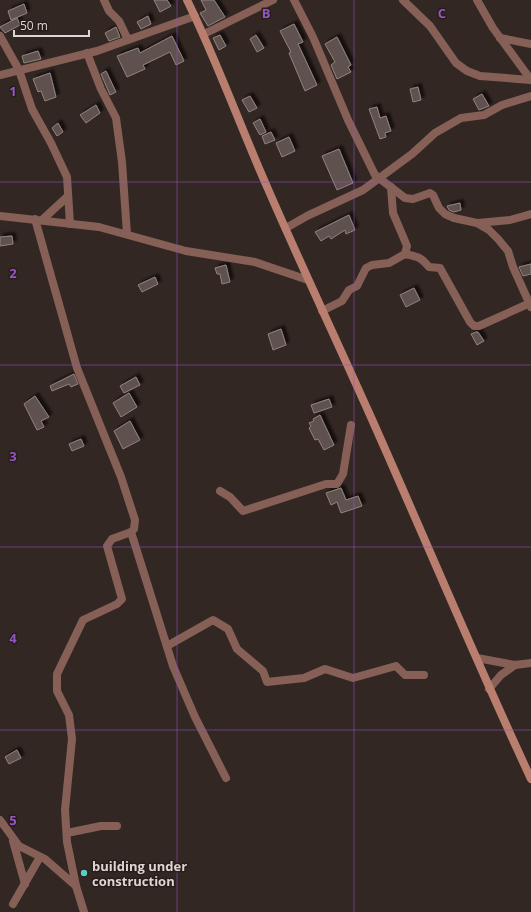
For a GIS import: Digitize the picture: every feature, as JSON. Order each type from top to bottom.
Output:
[{"type":"main road","points":[[187,0],[204,34],[243,131],[308,280],[477,658],[489,689],[531,779]]},
{"type":"street","points":[[104,0],[109,11],[119,21],[128,40]]},
{"type":"street","points":[[204,34],[273,0]]},
{"type":"street","points":[[294,0],[326,64],[348,120],[375,175],[405,198],[413,199],[430,193],[433,195],[439,208],[445,214],[477,224],[489,230],[508,251],[513,267],[531,305],[479,326],[474,326],[470,322],[440,268],[428,267],[423,260],[415,254],[405,254],[389,263],[372,264],[366,268],[357,286],[349,290],[342,301],[322,311]]},
{"type":"street","points":[[403,0],[430,26],[456,62],[467,71],[480,76],[531,80]]},
{"type":"street","points":[[478,0],[500,38],[531,80]]},
{"type":"street","points":[[0,75],[87,53],[195,16]]},
{"type":"street","points":[[0,36],[19,70],[32,109],[51,143],[61,168],[67,177],[67,197],[70,224]]},
{"type":"street","points":[[500,38],[531,44]]},
{"type":"street","points":[[87,53],[101,89],[116,118],[122,162],[127,234]]},
{"type":"street","points":[[286,228],[307,216],[363,190],[412,154],[435,133],[461,118],[484,115],[502,106],[531,96]]},
{"type":"street","points":[[391,187],[393,212],[407,246],[405,254]]},
{"type":"street","points":[[38,220],[67,197]]},
{"type":"street","points":[[477,224],[510,220],[531,214]]},
{"type":"street","points":[[0,216],[99,227],[186,251],[255,262],[308,280]]},
{"type":"street","points":[[38,220],[77,368],[121,477],[135,520],[134,529],[131,532],[112,539],[107,546],[122,599],[117,604],[83,620],[57,674],[57,691],[69,715],[72,739],[65,810],[67,833],[76,886],[84,912]]},
{"type":"street","points":[[220,491],[230,497],[243,511],[326,484],[337,484],[343,474],[351,425]]},
{"type":"street","points":[[131,532],[173,666],[195,716],[226,778]]},
{"type":"street","points":[[166,646],[213,620],[228,629],[236,649],[263,671],[267,682],[304,678],[325,669],[352,678],[396,666],[405,675],[424,675]]},
{"type":"street","points":[[477,658],[515,665],[531,663]]},
{"type":"street","points":[[489,689],[501,675],[515,665]]},
{"type":"street","points":[[0,820],[12,838],[26,851],[45,859],[76,886]]},
{"type":"street","points":[[67,833],[101,826],[117,826]]},
{"type":"street","points":[[12,838],[25,884]]},
{"type":"street","points":[[13,904],[40,857]]},
{"type":"building","points":[[154,0],[167,0],[171,6],[160,12]]},
{"type":"building","points":[[201,0],[214,0],[225,17],[208,26],[200,13],[206,10]]},
{"type":"building","points":[[24,4],[27,13],[11,20],[8,11]]},
{"type":"building","points":[[148,16],[151,24],[141,29],[137,22]]},
{"type":"building","points":[[17,18],[20,25],[5,33],[0,27]]},
{"type":"building","points":[[294,24],[303,42],[298,44],[317,85],[305,91],[289,53],[291,52],[280,31]]},
{"type":"building","points":[[116,27],[120,37],[109,41],[105,33]]},
{"type":"building","points":[[220,35],[226,46],[219,50],[213,38]]},
{"type":"building","points":[[256,35],[264,48],[257,52],[250,39]]},
{"type":"building","points":[[172,36],[184,61],[176,65],[170,52],[143,65],[145,69],[127,77],[117,56],[138,48],[140,53]]},
{"type":"building","points":[[337,37],[351,65],[348,67],[351,72],[337,79],[331,65],[335,62],[325,44]]},
{"type":"building","points":[[38,51],[41,59],[24,63],[22,56]]},
{"type":"building","points":[[106,71],[116,92],[110,95],[101,74]]},
{"type":"building","points":[[50,73],[56,97],[45,101],[41,91],[38,92],[33,79]]},
{"type":"building","points":[[418,87],[421,100],[413,102],[410,89]]},
{"type":"building","points":[[482,94],[489,106],[479,110],[473,99]]},
{"type":"building","points":[[250,96],[257,108],[249,112],[242,100]]},
{"type":"building","points":[[96,105],[100,113],[86,123],[80,115]]},
{"type":"building","points":[[377,107],[380,118],[386,116],[391,131],[385,133],[386,137],[380,139],[369,109]]},
{"type":"building","points":[[260,119],[266,132],[260,135],[253,123]]},
{"type":"building","points":[[58,123],[63,132],[57,136],[52,128]]},
{"type":"building","points":[[271,132],[275,140],[265,144],[262,136]]},
{"type":"building","points":[[289,137],[295,151],[282,157],[276,143]]},
{"type":"building","points":[[339,149],[353,183],[337,190],[322,156]]},
{"type":"building","points":[[460,203],[461,210],[454,212],[449,210],[447,206]]},
{"type":"building","points":[[349,215],[355,230],[346,234],[345,230],[331,239],[329,236],[321,241],[315,232]]},
{"type":"building","points":[[12,236],[13,244],[0,246],[0,237]]},
{"type":"building","points":[[531,264],[531,274],[523,276],[519,267]]},
{"type":"building","points":[[226,265],[230,282],[222,284],[220,274],[217,274],[215,268]]},
{"type":"building","points":[[155,277],[158,284],[142,292],[138,285]]},
{"type":"building","points":[[414,288],[420,300],[406,307],[400,295]]},
{"type":"building","points":[[281,329],[286,345],[273,350],[268,334]]},
{"type":"building","points":[[478,332],[484,341],[477,345],[471,334]]},
{"type":"building","points":[[74,374],[78,384],[71,387],[69,384],[52,391],[50,386]]},
{"type":"building","points":[[136,377],[140,385],[124,393],[120,386]]},
{"type":"building","points":[[129,393],[137,407],[121,417],[113,403]]},
{"type":"building","points":[[35,396],[49,417],[41,421],[44,427],[37,430],[24,404]]},
{"type":"building","points":[[329,399],[332,407],[314,413],[311,405]]},
{"type":"building","points":[[320,415],[334,445],[324,450],[318,439],[315,440],[309,428],[311,426],[309,423],[314,421],[313,419]]},
{"type":"building","points":[[130,421],[140,440],[123,449],[114,431]]},
{"type":"building","points":[[81,439],[84,446],[72,451],[69,444]]},
{"type":"building","points":[[341,488],[346,500],[358,496],[362,506],[341,513],[337,502],[331,505],[326,493]]},
{"type":"building","points":[[17,750],[21,758],[9,764],[5,757]]},
{"type":"place","name":"building under construction","points":[[84,873]]}]
